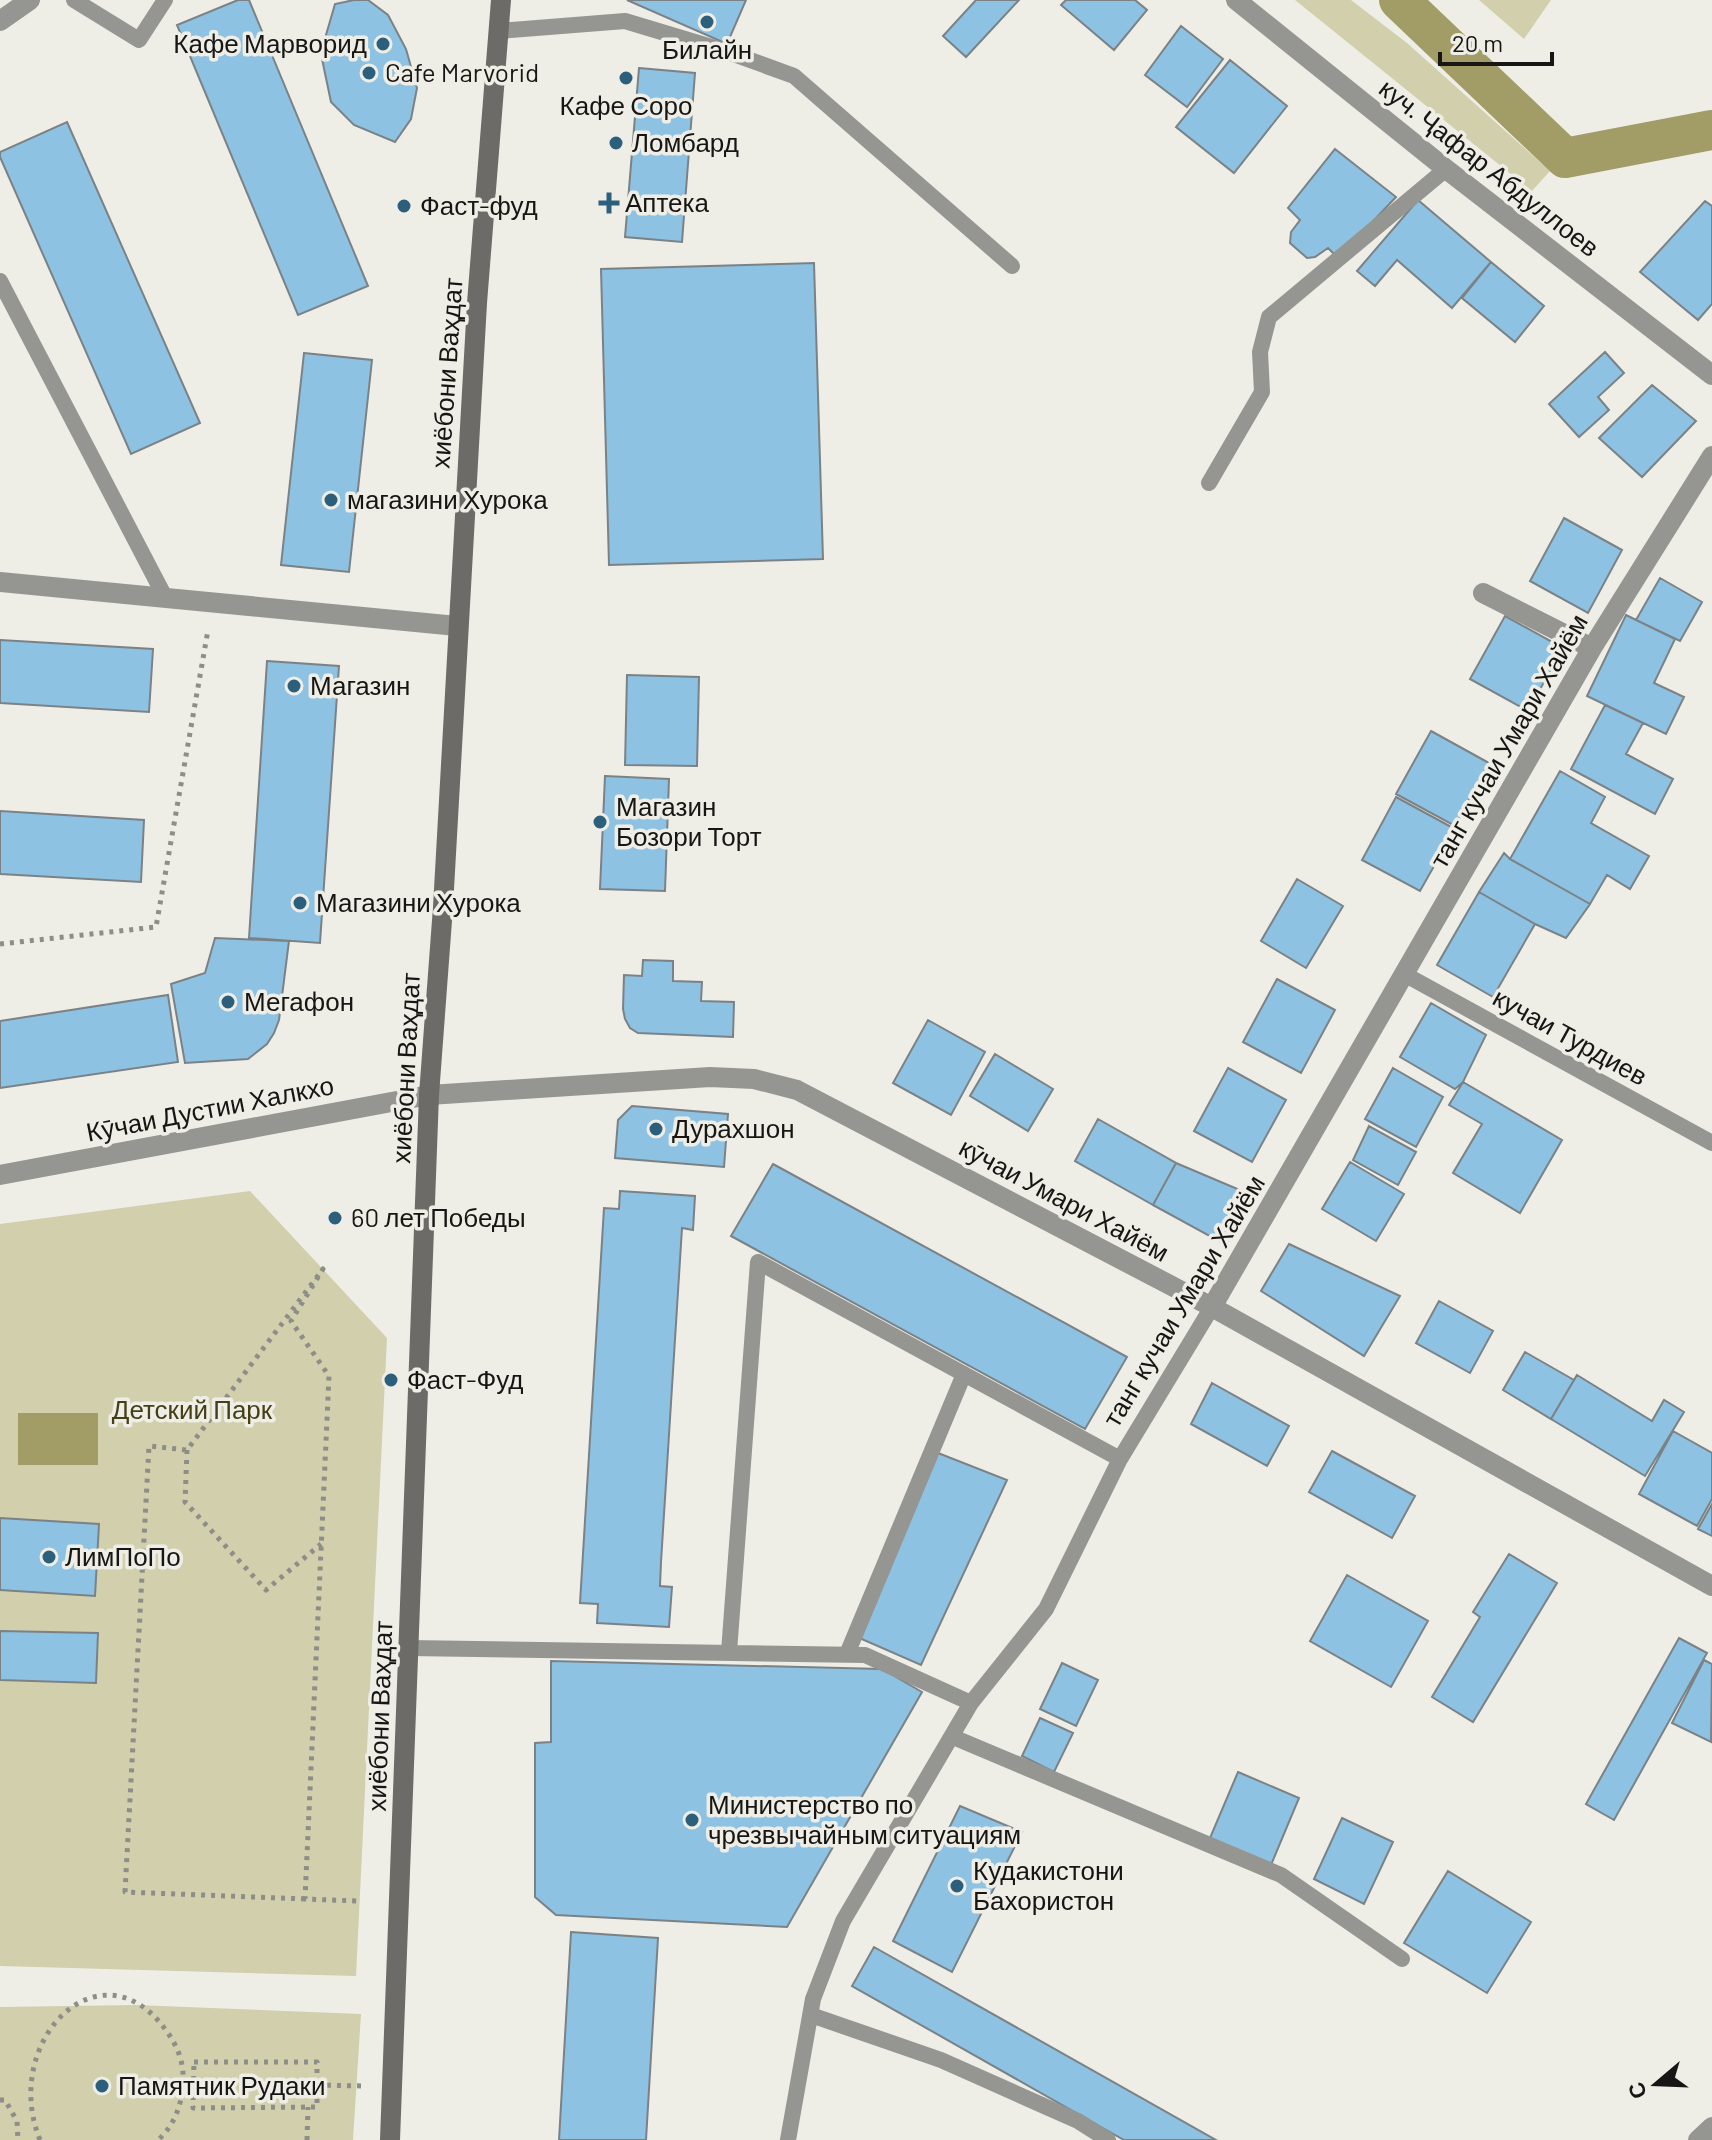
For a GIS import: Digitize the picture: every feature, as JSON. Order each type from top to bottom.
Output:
[{"type":"main road","name":"хиёбони Ваҳдат","points":[[390,2140],[429,1095],[443,907],[477,303],[501,0]]},
{"type":"street","points":[[0,21],[30,0]]},
{"type":"street","name":"куч. Ҷафар Абдуллоев","points":[[1236,0],[1446,169],[1712,375]]},
{"type":"street","name":"танг кучаи Умари Хайём","points":[[1212,1307],[1592,648],[1712,456]]},
{"type":"street","points":[[0,582],[457,626]]},
{"type":"street","points":[[1483,593],[1592,648]]},
{"type":"street","name":"кӯчаи Умари Хайём","points":[[429,1095],[710,1077],[754,1079],[797,1090],[1212,1307],[1712,1586]]},
{"type":"street","name":"Кӯчаи Дустии Халкхо","points":[[0,1175],[429,1095]]},
{"type":"street","points":[[1698,2140],[1712,2127]]},
{"type":"lane","points":[[74,0],[139,40],[165,0]]},
{"type":"lane","points":[[499,31],[625,21],[794,76],[1012,266]]},
{"type":"lane","points":[[1209,483],[1262,392],[1260,352],[1269,317],[1446,169]]},
{"type":"lane","points":[[0,281],[166,599]]},
{"type":"lane","name":"кучаи Турдиев","points":[[1404,974],[1712,1143]]},
{"type":"lane","points":[[729,1652],[758,1262],[1120,1459]]},
{"type":"lane","name":"танг кучаи Умари Хайём","points":[[788,2140],[813,1999],[843,1921],[971,1703],[1046,1609],[1120,1459],[1212,1307]]},
{"type":"lane","points":[[847,1654],[964,1374]]},
{"type":"lane","points":[[408,1648],[865,1655],[971,1703]]},
{"type":"lane","points":[[953,1737],[1281,1875],[1402,1959]]},
{"type":"lane","points":[[811,2015],[941,2060],[1078,2121],[1108,2140]]},
{"type":"path","points":[[0,944],[156,927],[213,603]]},
{"type":"path","points":[[305,1899],[329,1376],[291,1321],[323,1269],[187,1450],[185,1502],[266,1590],[321,1543]]},
{"type":"path","points":[[187,1450],[149,1446],[125,1892],[359,1901]]},
{"type":"path","points":[[67,2002],[80,1997],[107,1995],[134,2003],[156,2017],[174,2041],[182,2064],[183,2090],[176,2116],[158,2140]]},
{"type":"path","points":[[194,2062],[317,2062],[317,2085],[317,2107],[193,2108],[194,2062]]},
{"type":"path","points":[[317,2085],[392,2087]]},
{"type":"path","points":[[0,2100],[5,2100],[17,2121],[18,2140]]},
{"type":"path","points":[[307,2140],[308,2107]]},
{"type":"path","points":[[27,2124],[40,2140]]},
{"type":"green space","points":[[1295,0],[1351,0],[1407,43],[1550,171],[1532,191]]},
{"type":"green space","points":[[1479,0],[1551,0],[1524,39]]},
{"type":"green space","name":"Детский Парк","points":[[250,1191],[387,1338],[356,1976],[0,1966],[0,1224]]},
{"type":"green space","points":[[136,2005],[361,2014],[353,2140],[0,2140],[0,2007]]},
{"type":"shaded area","points":[[18,1413],[98,1413],[98,1465],[18,1465]]},
{"type":"building","points":[[238,0],[249,0],[368,286],[298,315],[177,25]]},
{"type":"building","name":"Cafe Marvorid","points":[[368,0],[388,15],[406,49],[417,88],[411,119],[395,142],[354,125],[331,102],[322,59],[326,35],[335,4]]},
{"type":"building","name":"Билайн","points":[[627,0],[746,0],[727,44]]},
{"type":"building","points":[[976,0],[1019,0],[966,57],[943,36]]},
{"type":"building","points":[[1066,0],[1135,0],[1147,10],[1114,50],[1061,5]]},
{"type":"building","points":[[1181,26],[1223,59],[1187,107],[1145,75]]},
{"type":"building","points":[[1230,60],[1287,106],[1234,173],[1176,127]]},
{"type":"building","points":[[639,68],[695,73],[682,242],[625,237]]},
{"type":"building","points":[[67,122],[200,423],[131,454],[0,157],[0,152]]},
{"type":"building","points":[[1335,149],[1396,197],[1338,258],[1328,248],[1315,257],[1307,258],[1290,243],[1291,232],[1300,220],[1288,208]]},
{"type":"building","points":[[1418,200],[1491,262],[1452,308],[1397,260],[1375,286],[1357,271]]},
{"type":"building","points":[[1705,201],[1712,206],[1712,304],[1698,320],[1640,272]]},
{"type":"building","points":[[1491,262],[1544,306],[1515,342],[1462,298]]},
{"type":"building","points":[[814,263],[823,559],[609,565],[601,269]]},
{"type":"building","points":[[1605,352],[1624,373],[1598,397],[1609,410],[1579,437],[1549,404]]},
{"type":"building","points":[[304,353],[372,360],[349,572],[281,565]]},
{"type":"building","points":[[1652,385],[1696,421],[1642,477],[1599,438]]},
{"type":"building","points":[[1564,518],[1622,550],[1588,613],[1530,581]]},
{"type":"building","points":[[1660,578],[1702,602],[1680,641],[1636,620]]},
{"type":"building","points":[[1626,615],[1675,639],[1654,683],[1684,697],[1666,734],[1587,696]]},
{"type":"building","points":[[1505,616],[1563,648],[1528,711],[1470,679]]},
{"type":"building","points":[[0,640],[153,649],[149,712],[0,703]]},
{"type":"building","points":[[267,661],[339,666],[320,943],[249,938]]},
{"type":"building","points":[[627,675],[699,677],[697,766],[625,765]]},
{"type":"building","points":[[1605,705],[1643,723],[1626,754],[1673,779],[1655,814],[1571,769]]},
{"type":"building","points":[[1431,731],[1489,763],[1455,826],[1396,794]]},
{"type":"building","points":[[1560,771],[1605,797],[1591,823],[1649,856],[1630,889],[1607,875],[1590,904],[1510,859]]},
{"type":"building","points":[[605,776],[669,779],[665,891],[600,889]]},
{"type":"building","points":[[1396,797],[1455,829],[1420,891],[1362,860]]},
{"type":"building","points":[[0,811],[144,820],[141,882],[0,874]]},
{"type":"building","points":[[1504,853],[1590,904],[1566,938],[1479,892]]},
{"type":"building","points":[[1297,879],[1343,906],[1306,968],[1261,941]]},
{"type":"building","points":[[1479,892],[1535,924],[1493,997],[1437,965]]},
{"type":"building","name":"Мегафон","points":[[215,938],[289,941],[279,1020],[267,1044],[248,1059],[185,1063],[171,984],[205,973]]},
{"type":"building","points":[[643,960],[673,961],[673,981],[702,982],[701,1001],[734,1002],[733,1037],[638,1033],[630,1028],[623,1009],[624,975],[642,976]]},
{"type":"building","points":[[1277,979],[1335,1010],[1301,1073],[1243,1042]]},
{"type":"building","points":[[168,995],[178,1062],[0,1088],[0,1021]]},
{"type":"building","points":[[1431,1003],[1486,1035],[1463,1082],[1455,1089],[1400,1057]]},
{"type":"building","points":[[928,1020],[985,1052],[951,1115],[893,1083]]},
{"type":"building","points":[[995,1054],[1053,1089],[1028,1131],[970,1096]]},
{"type":"building","points":[[1228,1068],[1286,1100],[1252,1162],[1194,1131]]},
{"type":"building","points":[[1393,1068],[1443,1097],[1416,1147],[1365,1119]]},
{"type":"building","points":[[1463,1082],[1562,1140],[1520,1213],[1453,1173],[1482,1124],[1449,1105]]},
{"type":"building","points":[[632,1106],[728,1114],[724,1167],[615,1158],[618,1120]]},
{"type":"building","points":[[1098,1119],[1176,1163],[1153,1205],[1075,1161]]},
{"type":"building","points":[[1369,1126],[1416,1152],[1398,1185],[1353,1160]]},
{"type":"building","points":[[1350,1162],[1404,1194],[1376,1241],[1322,1209]]},
{"type":"building","points":[[1176,1163],[1254,1196],[1226,1245],[1153,1205]]},
{"type":"building","points":[[773,1164],[1127,1357],[1085,1429],[731,1236]]},
{"type":"building","points":[[620,1191],[695,1196],[693,1230],[682,1228],[661,1562],[660,1586],[672,1587],[669,1627],[597,1623],[598,1604],[580,1603],[604,1208],[619,1209]]},
{"type":"building","points":[[1289,1244],[1400,1296],[1364,1356],[1261,1291]]},
{"type":"building","points":[[1439,1301],[1493,1331],[1470,1373],[1416,1343]]},
{"type":"building","points":[[1525,1352],[1574,1380],[1551,1419],[1503,1390]]},
{"type":"building","points":[[1577,1375],[1652,1421],[1664,1400],[1684,1412],[1645,1476],[1551,1419]]},
{"type":"building","points":[[1212,1383],[1289,1426],[1267,1466],[1191,1424]]},
{"type":"building","points":[[1673,1431],[1712,1453],[1712,1499],[1697,1526],[1639,1494]]},
{"type":"building","points":[[1332,1451],[1415,1496],[1392,1538],[1309,1492]]},
{"type":"building","points":[[938,1453],[1007,1480],[921,1665],[857,1637]]},
{"type":"building","points":[[1712,1504],[1712,1536],[1698,1529]]},
{"type":"building","name":"ЛимПоПо","points":[[0,1518],[99,1524],[95,1596],[0,1590]]},
{"type":"building","points":[[1509,1554],[1557,1583],[1473,1722],[1432,1697],[1480,1617],[1473,1612]]},
{"type":"building","points":[[1347,1575],[1428,1621],[1391,1687],[1310,1641]]},
{"type":"building","points":[[0,1631],[98,1633],[96,1683],[0,1680]]},
{"type":"building","points":[[1679,1638],[1707,1653],[1614,1820],[1586,1804]]},
{"type":"building","points":[[1704,1660],[1712,1664],[1711,1742],[1672,1723]]},
{"type":"building","name":"Министерство по чрезвычайным ситуациям","points":[[551,1661],[882,1669],[922,1692],[787,1927],[556,1915],[535,1897],[535,1743],[551,1742]]},
{"type":"building","points":[[1062,1663],[1098,1680],[1076,1726],[1040,1709]]},
{"type":"building","points":[[1040,1718],[1073,1733],[1054,1772],[1022,1756]]},
{"type":"building","points":[[1238,1772],[1299,1798],[1271,1865],[1210,1838]]},
{"type":"building","name":"Кудакистони Бахористон","points":[[960,1806],[1022,1832],[952,1972],[893,1941]]},
{"type":"building","points":[[1342,1818],[1393,1842],[1364,1904],[1314,1879]]},
{"type":"building","points":[[1448,1871],[1531,1922],[1487,1993],[1404,1943]]},
{"type":"building","points":[[571,1932],[658,1938],[646,2140],[559,2140]]},
{"type":"building","points":[[874,1947],[1216,2140],[1124,2140],[852,1986]]},
{"type":"waterway","points":[[1399,0],[1565,158],[1712,130]]},
{"type":"place","name":"Билайн","points":[[707,22]]},
{"type":"place","name":"Кафе Марворид","points":[[383,44]]},
{"type":"place","name":"Cafe Marvorid","points":[[369,73]]},
{"type":"place","name":"Кафе Соро","points":[[626,78]]},
{"type":"place","name":"Ломбард","points":[[616,143]]},
{"type":"place","name":"Аптека","points":[[609,203]]},
{"type":"place","name":"Фаст-фуд","points":[[404,206]]},
{"type":"place","name":"магазини Хурока","points":[[331,500]]},
{"type":"place","name":"Магазин","points":[[294,686]]},
{"type":"place","name":"Магазин Бозори Торт","points":[[600,822]]},
{"type":"place","name":"Магазини Хурока","points":[[300,903]]},
{"type":"place","name":"Мегафон","points":[[228,1002]]},
{"type":"place","name":"Дурахшон","points":[[656,1129]]},
{"type":"place","name":"60 лет Победы","points":[[335,1218]]},
{"type":"place","name":"Фаст-Фуд","points":[[391,1380]]},
{"type":"place","name":"ЛимПоПо","points":[[49,1557]]},
{"type":"place","name":"Министерство по чрезвычайным ситуациям","points":[[692,1820]]},
{"type":"place","name":"Кудакистони Бахористон","points":[[957,1886]]},
{"type":"place","name":"Памятник Рудаки","points":[[102,2086]]}]
